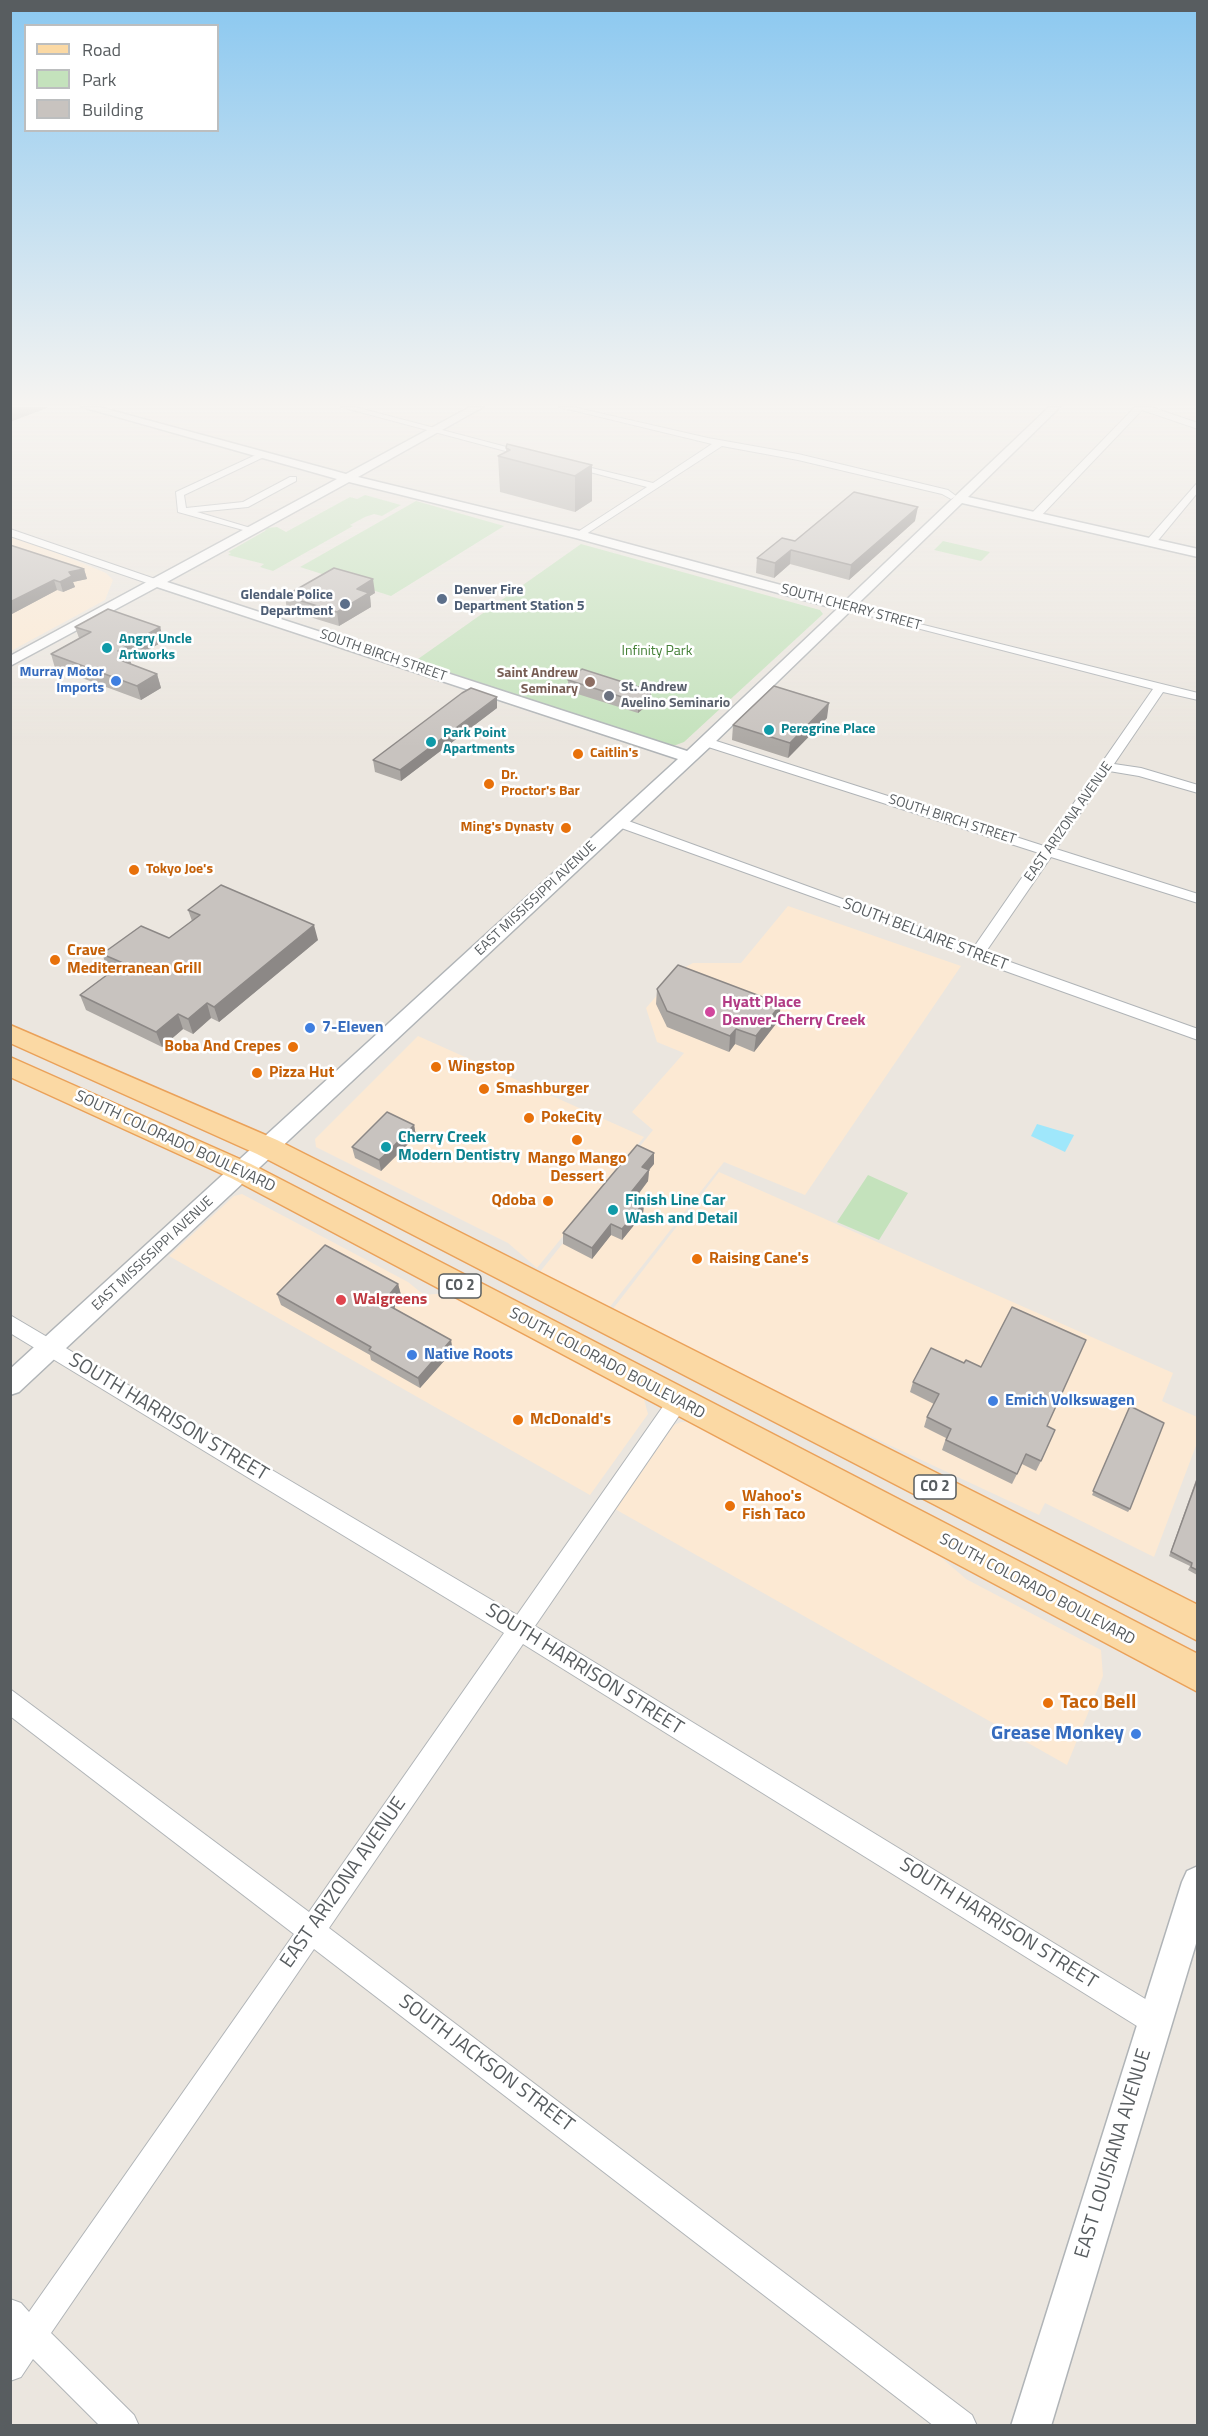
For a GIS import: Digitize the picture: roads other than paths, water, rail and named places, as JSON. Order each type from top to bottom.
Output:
[{"type":"main road","name":"SOUTH COLORADO BOULEVARD","points":[[10,1033],[267,1148],[701,1367],[1197,1624]]},
{"type":"main road","name":"SOUTH COLORADO BOULEVARD","points":[[10,1066],[241,1171],[1197,1674]]},
{"type":"street","points":[[216,521],[250,531]]},
{"type":"street","points":[[10,662],[269,521]]},
{"type":"street","name":"SOUTH CHERRY STREET","points":[[522,521],[1197,697]]},
{"type":"street","points":[[580,535],[602,521]]},
{"type":"street","name":"EAST MISSISSIPPI AVENUE","points":[[10,1385],[706,742],[847,607],[933,521]]},
{"type":"street","points":[[1056,521],[1197,553]]},
{"type":"street","points":[[1151,542],[1168,521]]},
{"type":"street","name":"SOUTH BIRCH STREET","points":[[10,532],[157,583],[688,758]]},
{"type":"street","name":"EAST ARIZONA AVENUE","points":[[976,955],[1108,767],[1160,688]]},
{"type":"street","name":"SOUTH BIRCH STREET","points":[[706,742],[1197,899]]},
{"type":"street","points":[[1108,767],[1141,772],[1197,789]]},
{"type":"street","name":"SOUTH BELLAIRE STREET","points":[[618,822],[955,943],[976,955],[1197,1035]]},
{"type":"street","name":"SOUTH HARRISON STREET","points":[[10,1323],[520,1630],[1155,2021]]},
{"type":"street","name":"EAST ARIZONA AVENUE","points":[[10,2366],[21,2324],[311,1931],[678,1401]]},
{"type":"street","name":"SOUTH JACKSON STREET","points":[[10,1701],[961,2426]]},
{"type":"street","name":"EAST LOUISIANA AVENUE","points":[[1031,2426],[1197,1882]]},
{"type":"street","points":[[21,2324],[123,2426]]},
{"type":"water","points":[[1037,1124],[1074,1135],[1065,1152],[1031,1136]]},
{"type":"place","name":"Denver Fire Department Station 5","points":[[442,599]]},
{"type":"place","name":"Glendale Police Department","points":[[345,604]]},
{"type":"place","name":"Angry Uncle Artworks","points":[[107,648]]},
{"type":"place","name":"Murray Motor Imports","points":[[116,681]]},
{"type":"place","name":"Saint Andrew Seminary","points":[[590,682]]},
{"type":"place","name":"St. Andrew Avelino Seminario","points":[[609,696]]},
{"type":"place","name":"Peregrine Place","points":[[769,730]]},
{"type":"place","name":"Park Point Apartments","points":[[431,742]]},
{"type":"place","name":"Caitlin's","points":[[578,754]]},
{"type":"place","name":"Dr. Proctor's Bar","points":[[489,784]]},
{"type":"place","name":"Ming's Dynasty","points":[[566,828]]},
{"type":"place","name":"Tokyo Joe's","points":[[134,870]]},
{"type":"place","name":"Crave Mediterranean Grill","points":[[55,960]]},
{"type":"place","name":"Hyatt Place Denver-Cherry Creek","points":[[710,1012]]},
{"type":"place","name":"7-Eleven","points":[[310,1028]]},
{"type":"place","name":"Boba And Crepes","points":[[293,1047]]},
{"type":"place","name":"Wingstop","points":[[436,1067]]},
{"type":"place","name":"Pizza Hut","points":[[257,1073]]},
{"type":"place","name":"Smashburger","points":[[484,1089]]},
{"type":"place","name":"PokeCity","points":[[529,1118]]},
{"type":"place","name":"Mango Mango Dessert","points":[[577,1140]]},
{"type":"place","name":"Cherry Creek Modern Dentistry","points":[[386,1147]]},
{"type":"place","name":"Qdoba","points":[[548,1201]]},
{"type":"place","name":"Finish Line Car Wash and Detail","points":[[613,1210]]},
{"type":"place","name":"Raising Cane's","points":[[697,1259]]},
{"type":"place","name":"Walgreens","points":[[341,1300]]},
{"type":"place","name":"Native Roots","points":[[412,1355]]},
{"type":"place","name":"Emich Volkswagen","points":[[993,1401]]},
{"type":"place","name":"McDonald's","points":[[518,1420]]},
{"type":"place","name":"Wahoo's Fish Taco","points":[[730,1506]]},
{"type":"place","name":"Taco Bell","points":[[1048,1703]]},
{"type":"place","name":"Grease Monkey","points":[[1136,1734]]},
{"type":"park label","name":"Infinity Park","points":[[657,652]]}]
